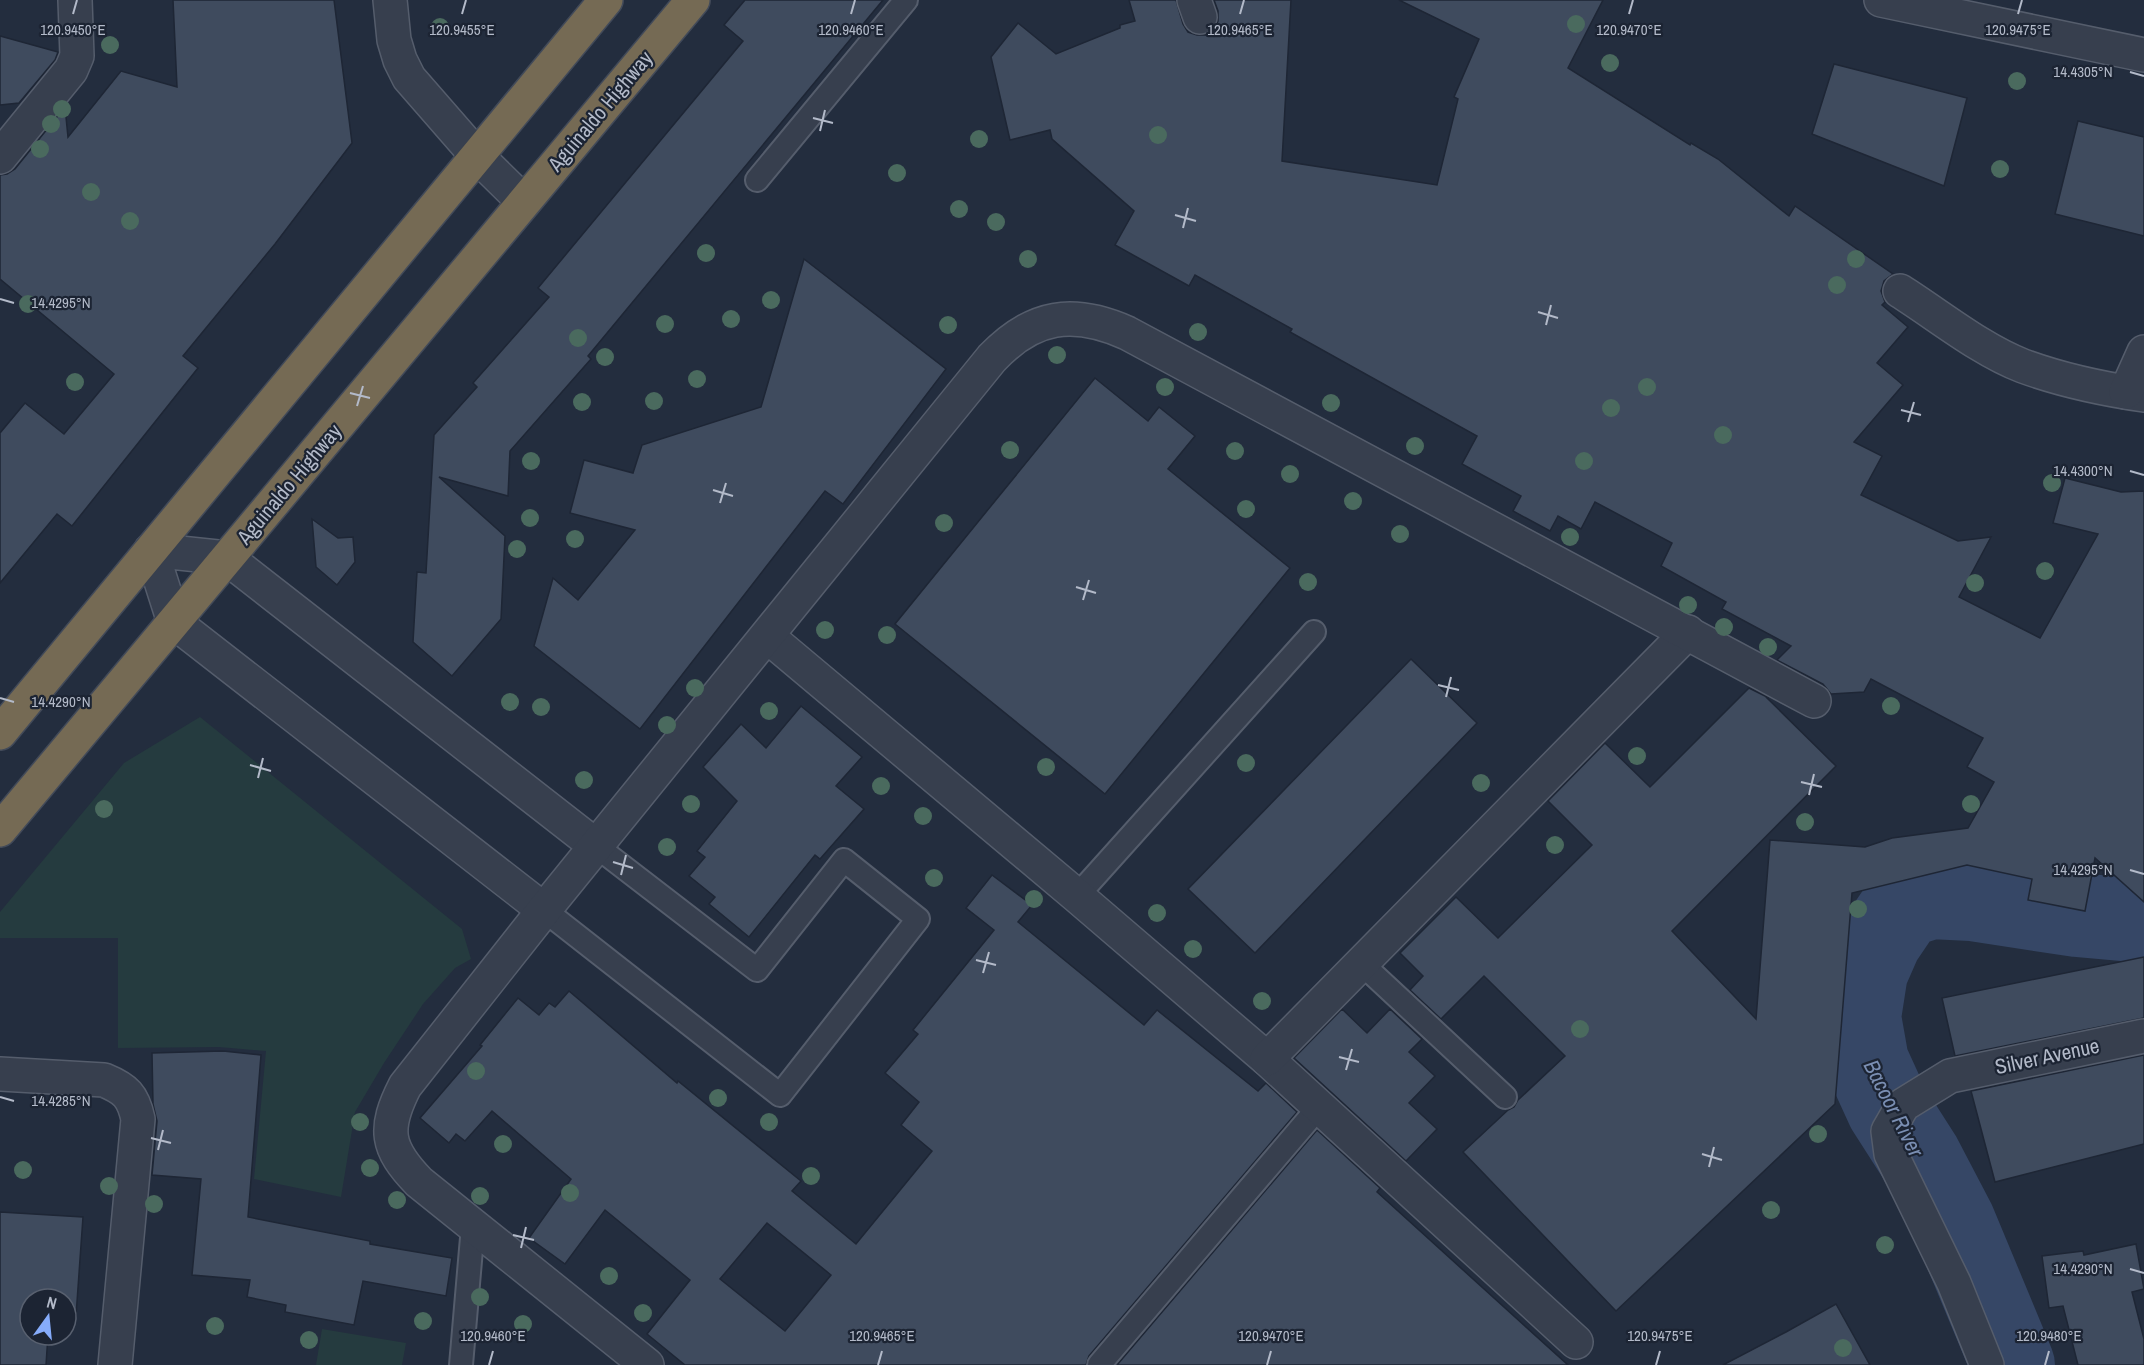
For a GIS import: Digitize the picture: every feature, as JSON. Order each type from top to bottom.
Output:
[{"type":"highway","points":[[0,733],[606,0]]},
{"type":"highway","name":"Aguinaldo Highway","points":[[5,813],[174,622],[693,0]]},
{"type":"street","points":[[0,157],[71,70],[77,56],[75,0]]},
{"type":"street","points":[[390,0],[394,40],[409,78],[477,156],[524,202]]},
{"type":"street","points":[[1881,0],[2144,55]]},
{"type":"street","points":[[1900,291],[1980,343],[2021,365],[2085,384],[2135,394],[2144,352]]},
{"type":"street","points":[[647,1365],[419,1182],[403,1165],[392,1146],[391,1126],[394,1107],[405,1086],[544,910],[984,367],[1009,340],[1030,328],[1054,321],[1079,319],[1104,323],[1127,333],[1814,700]]},
{"type":"street","points":[[544,910],[174,622],[152,550],[227,558],[596,846]]},
{"type":"street","points":[[1267,1059],[1688,632]]},
{"type":"street","points":[[767,636],[1267,1059],[1576,1342]]},
{"type":"street","name":"Silver Avenue","points":[[1987,1365],[1954,1283],[1891,1154],[1888,1131],[1903,1105],[1950,1076],[2144,1036]]},
{"type":"street","points":[[0,1074],[104,1080],[118,1086],[129,1095],[135,1105],[138,1119],[115,1365]]},
{"type":"lane","points":[[757,180],[906,0]]},
{"type":"lane","points":[[1077,896],[1314,632]]},
{"type":"lane","points":[[544,910],[780,1095],[918,919],[844,860],[757,970],[596,846]]},
{"type":"lane","points":[[1361,963],[1505,1096]]},
{"type":"lane","points":[[1099,1365],[1319,1107]]},
{"type":"lane","points":[[461,1365],[473,1226]]},
{"type":"green space","points":[[200,717],[462,929],[471,959],[455,968],[423,1004],[355,1112],[341,1197],[254,1179],[266,1051],[219,1047],[118,1048],[118,938],[0,938],[0,912],[124,763]]},
{"type":"green space","points":[[322,1329],[406,1343],[402,1365],[316,1365]]},
{"type":"building","points":[[173,0],[334,0],[352,143],[275,244],[183,356],[198,368],[72,526],[57,514],[0,583],[0,433],[25,403],[64,434],[114,374],[0,279],[0,175],[15,169],[65,107],[68,137],[121,71],[177,87]]},
{"type":"building","points":[[745,0],[883,0],[588,356],[591,359],[510,451],[508,496],[439,477],[505,536],[501,619],[452,676],[413,642],[417,572],[426,573],[434,435],[477,387],[473,383],[549,297],[538,288],[743,41],[724,25]]},
{"type":"building","points":[[1129,0],[1176,0],[1183,24],[1188,32],[1206,35],[1214,30],[1218,21],[1218,11],[1214,0],[1291,0],[1282,161],[1437,185],[1458,99],[1454,97],[1479,39],[1399,0],[1603,0],[1568,68],[1690,145],[1691,143],[1718,159],[1789,216],[1795,206],[1893,274],[1884,281],[1881,291],[1885,302],[1882,305],[1908,327],[1877,363],[1903,385],[1854,442],[1882,456],[1861,495],[1958,541],[1991,537],[1959,597],[2040,638],[2098,534],[2053,523],[2065,478],[2121,492],[2144,491],[2144,902],[2095,858],[2085,911],[2028,900],[2032,879],[1967,865],[1852,893],[1835,1104],[1616,1311],[1463,1152],[1514,1107],[1518,1100],[1565,1056],[1484,976],[1441,1019],[1410,990],[1423,976],[1400,953],[1456,897],[1498,938],[1592,845],[1548,801],[1605,743],[1650,787],[1749,688],[1769,698],[1767,698],[1836,766],[1672,931],[1756,1019],[1770,840],[1865,847],[1892,838],[1968,828],[1994,782],[1967,767],[1983,738],[1871,679],[1864,692],[1831,694],[1823,684],[1777,660],[1791,646],[1722,609],[1726,602],[1661,566],[1672,543],[1595,502],[1581,529],[1558,516],[1550,531],[1513,511],[1521,496],[1462,464],[1477,436],[1290,332],[1292,329],[1195,275],[1189,286],[1115,245],[1134,211],[1052,139],[1050,130],[1010,140],[991,57],[1018,23],[1056,54],[1120,28],[1120,25],[1135,21]]},
{"type":"building","points":[[0,36],[58,52],[55,60],[19,103],[0,105]]},
{"type":"building","points":[[1834,64],[1967,98],[1944,186],[1812,134]]},
{"type":"building","points":[[2078,121],[2144,137],[2144,236],[2055,214]]},
{"type":"building","points":[[804,259],[946,369],[843,504],[825,491],[640,729],[534,646],[553,578],[578,600],[635,530],[570,513],[584,460],[633,473],[642,445],[761,407]]},
{"type":"building","points":[[1095,378],[1148,421],[1159,407],[1195,436],[1168,469],[1290,568],[1105,794],[895,624]]},
{"type":"building","points":[[312,519],[338,538],[353,537],[355,562],[337,585],[316,567]]},
{"type":"building","points":[[1411,659],[1477,723],[1255,953],[1188,889]]},
{"type":"building","points":[[801,706],[862,757],[836,786],[864,809],[820,859],[815,855],[749,937],[709,904],[715,897],[689,876],[705,857],[697,851],[737,801],[703,767],[741,724],[766,748]]},
{"type":"building","points":[[992,875],[1032,905],[1018,922],[1144,1025],[1157,1010],[1258,1091],[1266,1083],[1297,1112],[1089,1356],[1086,1365],[685,1365],[647,1334],[690,1280],[605,1210],[565,1264],[529,1238],[571,1179],[492,1111],[465,1141],[456,1134],[449,1143],[420,1118],[482,1046],[480,1045],[518,998],[539,1015],[549,1003],[555,1007],[569,991],[677,1083],[678,1081],[801,1181],[792,1191],[856,1244],[932,1151],[901,1125],[919,1102],[885,1073],[918,1034],[913,1030],[994,930],[966,908]],"holes":[[[767,1223],[831,1275],[785,1331],[720,1279]]]},
{"type":"building","points":[[2144,957],[2144,1018],[1955,1056],[1942,998]]},
{"type":"building","points":[[1342,1009],[1367,1033],[1390,1009],[1422,1039],[1409,1052],[1435,1076],[1409,1103],[1437,1129],[1406,1161],[1294,1058]]},
{"type":"building","points":[[223,1051],[261,1055],[248,1217],[370,1241],[370,1244],[452,1258],[446,1296],[363,1281],[354,1325],[285,1312],[286,1305],[247,1297],[250,1280],[192,1275],[201,1179],[152,1175],[157,1121],[153,1104],[152,1053]]},
{"type":"building","points":[[2144,1055],[2144,1144],[1995,1182],[1971,1091]]},
{"type":"building","points":[[1317,1130],[1380,1188],[1377,1192],[1568,1365],[1117,1365]]},
{"type":"building","points":[[0,1212],[83,1217],[78,1288],[18,1287],[18,1347],[47,1347],[46,1365],[0,1365]]},
{"type":"building","points":[[2136,1244],[2144,1289],[2132,1292],[2144,1339],[2144,1365],[2078,1365],[2063,1306],[2049,1308],[2042,1256],[2083,1251],[2084,1255]]},
{"type":"building","points":[[1836,1304],[1870,1365],[1723,1365],[1786,1332]]},
{"type":"waterway","name":"Bacoor River","points":[[2013,1365],[1954,1223],[1920,1158],[1888,1108],[1867,1062],[1859,1017],[1866,972],[1880,940],[1903,906],[1931,897],[1972,899],[2077,915],[2144,921]]}]
